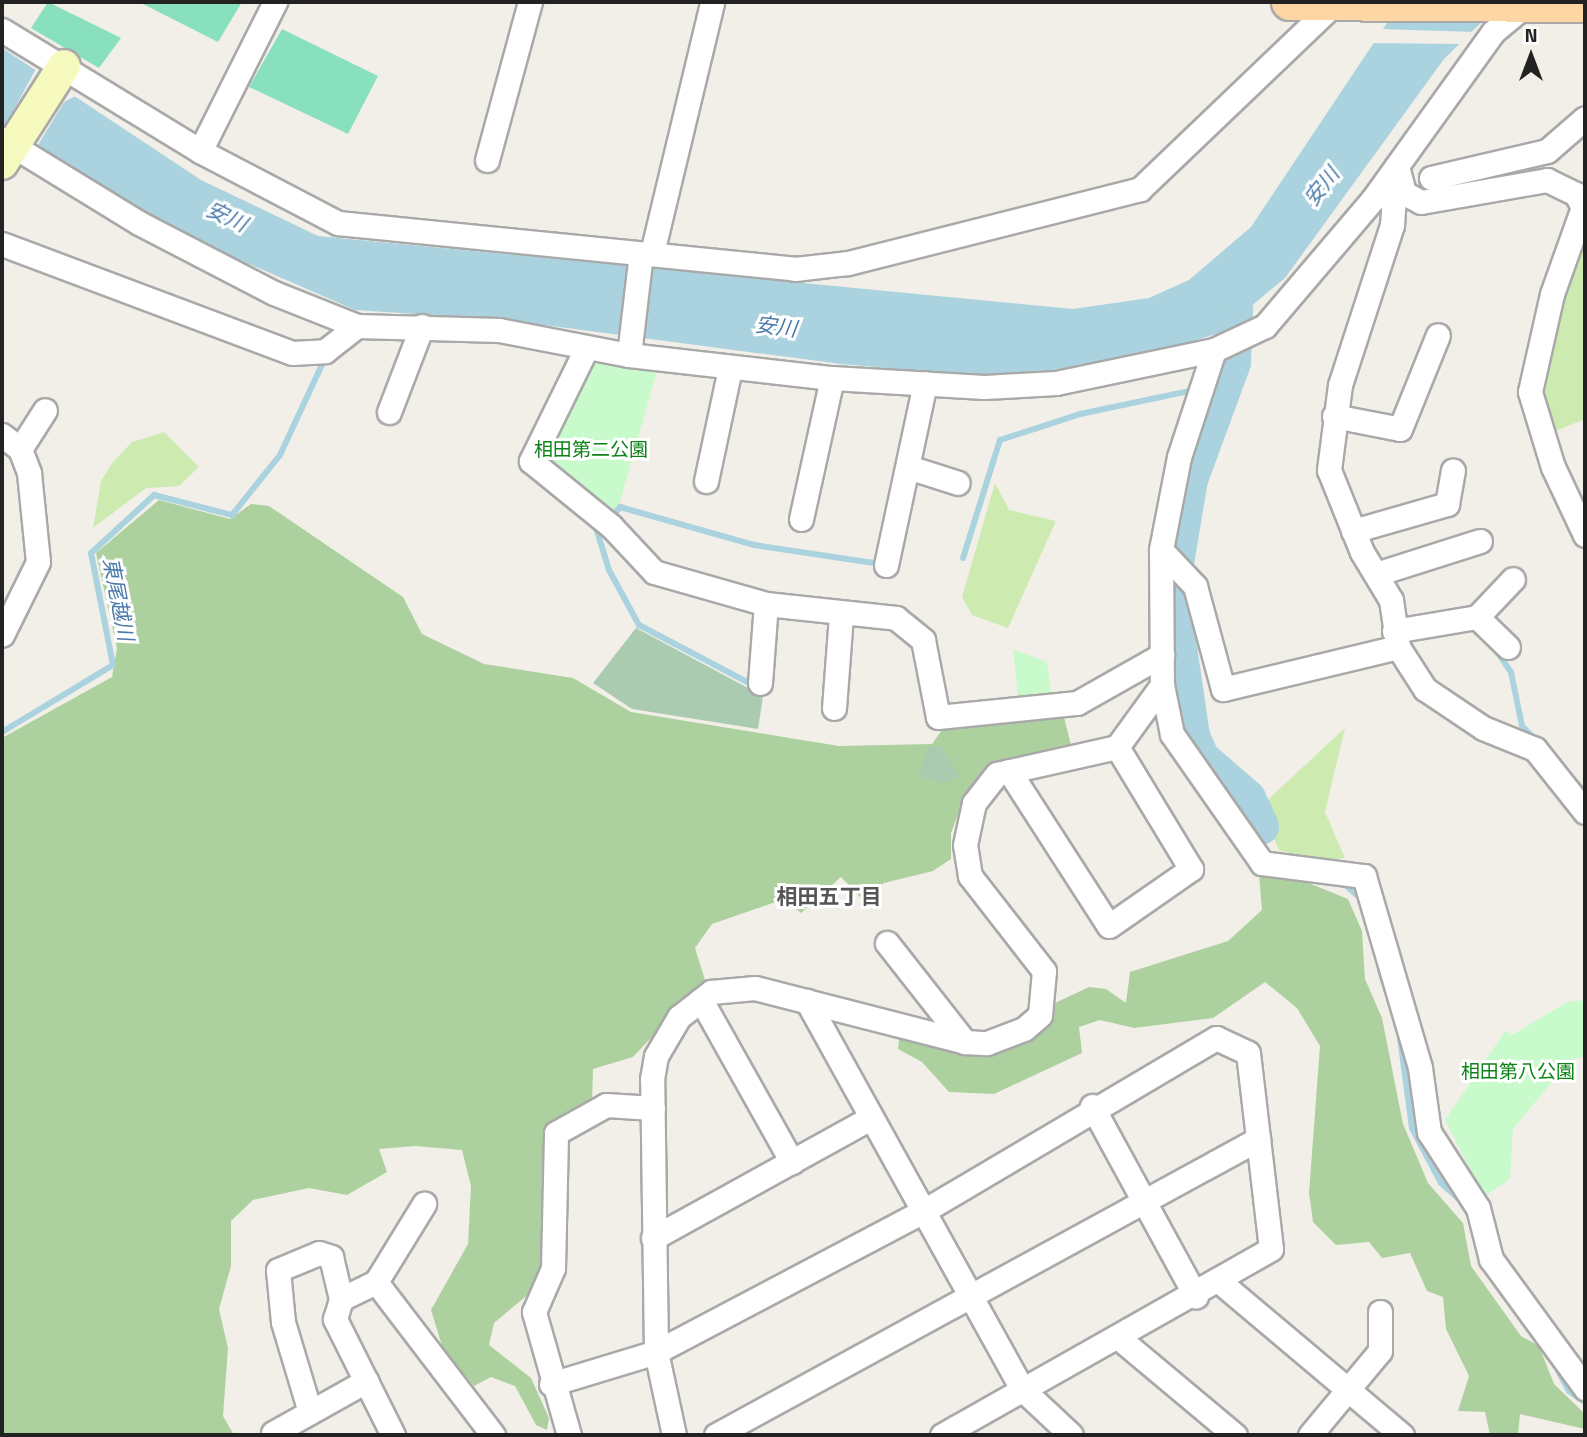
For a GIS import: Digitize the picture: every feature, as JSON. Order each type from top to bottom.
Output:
[{"type":"main road","points":[[1289,2],[1585,4]]},
{"type":"street","points":[[200,150],[275,2]]},
{"type":"street","points":[[487,160],[530,2]]},
{"type":"street","points":[[2,30],[60,74],[317,214],[360,230],[592,246],[646,257],[720,257],[825,267],[1086,207],[1140,188],[1335,2]]},
{"type":"street","points":[[629,355],[646,257],[712,4]]},
{"type":"street","points":[[60,74],[6,150],[274,293],[356,327],[422,326],[499,330],[586,349],[832,378],[925,383],[1056,383],[1214,350],[1265,326],[1396,164],[1493,32],[1522,4]]},
{"type":"street","points":[[1431,178],[1547,151],[1585,118]]},
{"type":"street","points":[[1396,164],[1392,225],[1334,416],[1329,470],[1353,531],[1391,600],[1396,639],[1425,689],[1483,728],[1535,749],[1585,811]]},
{"type":"street","points":[[1396,164],[1412,200],[1547,180],[1576,194],[1583,207],[1552,294],[1530,392],[1553,467],[1585,535]]},
{"type":"street","points":[[2,244],[292,353],[325,351],[356,327]]},
{"type":"street","points":[[389,412],[422,326]]},
{"type":"street","points":[[1334,416],[1400,429],[1438,335]]},
{"type":"street","points":[[586,349],[530,461],[611,526],[654,572],[766,604],[896,618],[915,628],[923,640],[938,717],[1077,703],[1162,655]]},
{"type":"street","points":[[1214,350],[1179,457],[1162,655],[1162,685],[1172,734],[1262,863],[1364,876],[1420,1068],[1429,1132],[1478,1208],[1491,1259],[1585,1388]]},
{"type":"street","points":[[706,481],[730,368]]},
{"type":"street","points":[[801,519],[832,378]]},
{"type":"street","points":[[886,565],[925,383]]},
{"type":"street","points":[[2,635],[38,562],[29,473],[11,442],[44,410]]},
{"type":"street","points":[[908,467],[958,483]]},
{"type":"street","points":[[1353,531],[1447,504],[1453,471]]},
{"type":"street","points":[[1376,574],[1480,541]]},
{"type":"street","points":[[1171,559],[1195,586],[1223,689],[1477,617],[1513,579]]},
{"type":"street","points":[[760,683],[766,604]]},
{"type":"street","points":[[834,708],[841,614]]},
{"type":"street","points":[[1477,617],[1508,647]]},
{"type":"street","points":[[674,1435],[656,1352],[653,1108],[656,1056],[679,1017],[711,992],[755,988],[965,1042],[987,1043],[1024,1029],[1041,1015],[1046,999],[1038,958],[977,890],[967,859],[974,803],[997,774],[1117,747],[1162,685]]},
{"type":"street","points":[[1009,771],[1109,926],[1191,869],[1117,747]]},
{"type":"street","points":[[887,943],[965,1042]]},
{"type":"street","points":[[701,1000],[792,1162]]},
{"type":"street","points":[[807,1000],[1022,1389],[1071,1435]]},
{"type":"street","points":[[551,1384],[656,1352],[922,1212],[1092,1106],[1216,1038],[1248,1053],[1271,1249],[1196,1297],[1022,1389],[942,1435]]},
{"type":"street","points":[[569,1435],[551,1384],[534,1312],[553,1268],[556,1133],[606,1105],[653,1108]]},
{"type":"street","points":[[1092,1106],[1196,1297]]},
{"type":"street","points":[[653,1238],[870,1118]]},
{"type":"street","points":[[716,1435],[1258,1139]]},
{"type":"street","points":[[341,1299],[376,1282],[424,1204]]},
{"type":"street","points":[[310,1412],[282,1322],[278,1270],[318,1253],[331,1257],[341,1299],[335,1319],[393,1435]]},
{"type":"street","points":[[376,1282],[493,1435]]},
{"type":"street","points":[[1220,1282],[1402,1435]]},
{"type":"street","points":[[1310,1435],[1380,1351],[1380,1312]]},
{"type":"street","points":[[1120,1339],[1235,1435]]},
{"type":"street","points":[[273,1433],[366,1381]]},
{"type":"green space","points":[[48,2],[121,38],[99,68],[31,28]]},
{"type":"green space","points":[[139,2],[242,2],[218,42]]},
{"type":"green space","points":[[282,29],[378,76],[348,134],[249,87]]},
{"type":"green space","points":[[1585,232],[1585,419],[1553,432],[1541,388],[1555,298]]},
{"type":"green space","name":"相田第二公園","points":[[590,360],[657,371],[620,502],[608,516],[537,460]]},
{"type":"green space","points":[[164,432],[199,467],[179,486],[146,488],[93,528],[101,481],[113,462],[132,442]]},
{"type":"green space","points":[[995,483],[1009,510],[1056,521],[1008,628],[972,615],[962,597]]},
{"type":"green space","points":[[159,500],[230,519],[251,504],[269,506],[403,597],[422,634],[484,664],[573,678],[631,712],[839,746],[932,744],[947,723],[1063,713],[1072,749],[988,768],[964,799],[951,833],[951,859],[933,871],[884,883],[864,901],[841,877],[801,913],[784,899],[712,924],[695,948],[705,980],[633,1057],[593,1069],[592,1104],[554,1125],[549,1236],[537,1287],[494,1323],[489,1345],[531,1378],[549,1418],[547,1430],[536,1425],[515,1386],[491,1377],[474,1386],[443,1349],[431,1310],[468,1244],[471,1186],[462,1150],[415,1146],[379,1149],[387,1172],[347,1195],[309,1188],[253,1200],[231,1221],[231,1266],[219,1309],[228,1348],[223,1416],[234,1435],[2,1435],[2,738],[112,677],[117,648],[96,553]]},
{"type":"green space","points":[[636,628],[763,696],[758,729],[632,709],[593,683]]},
{"type":"green space","points":[[1013,649],[1047,662],[1052,698],[1018,698]]},
{"type":"green space","points":[[1345,728],[1325,812],[1345,858],[1315,861],[1279,850],[1260,807]]},
{"type":"green space","points":[[940,746],[960,776],[946,783],[919,777],[928,747]]},
{"type":"green space","points":[[1272,868],[1348,899],[1362,931],[1365,979],[1382,1018],[1403,1124],[1428,1183],[1463,1223],[1471,1266],[1521,1336],[1539,1346],[1554,1384],[1585,1414],[1585,1429],[1520,1414],[1518,1435],[1490,1435],[1485,1412],[1458,1411],[1469,1376],[1446,1329],[1443,1297],[1427,1291],[1410,1253],[1382,1258],[1369,1242],[1336,1245],[1313,1222],[1309,1193],[1320,1046],[1297,1008],[1265,982],[1213,1018],[1134,1028],[1100,1020],[1079,1027],[1082,1053],[994,1094],[949,1092],[922,1062],[898,1049],[900,1031],[943,1045],[1040,1026],[1057,1002],[1089,987],[1106,989],[1126,1003],[1130,972],[1228,941],[1262,910],[1259,875]]},
{"type":"green space","name":"相田第八公園","points":[[1585,1000],[1585,1056],[1570,1060],[1513,1129],[1510,1179],[1484,1197],[1445,1120],[1506,1030],[1512,1035],[1567,1002]]},
{"type":"water","name":"安川","points":[[1401,2],[1502,2],[1444,59],[1285,278],[1219,333],[1126,362],[1052,370],[971,375],[841,364],[506,320],[355,310],[192,239],[2,125],[2,48],[201,180],[318,236],[1073,309],[1149,298],[1189,280],[1251,227]]},
{"type":"pier","points":[[1379,29],[1477,32],[1464,44],[1369,43]]},
{"type":"pier","points":[[38,65],[81,93],[64,102],[35,150],[3,130]]},
{"type":"waterway","points":[[1235,286],[1232,362],[1189,479],[1170,593],[1191,736],[1201,758],[1247,798],[1260,826]]},
{"type":"waterway","name":"東尾越川","points":[[2,732],[113,665],[91,553],[154,495],[232,515],[280,455],[325,358]]},
{"type":"waterway","points":[[1208,387],[1223,383]]},
{"type":"waterway","points":[[963,558],[1000,440],[1080,414],[1194,390]]},
{"type":"waterway","points":[[610,519],[620,507],[754,545],[881,564]]},
{"type":"waterway","points":[[594,521],[609,570],[639,625],[753,685]]},
{"type":"waterway","points":[[1494,647],[1511,672],[1522,726],[1538,742]]},
{"type":"waterway","points":[[1569,775],[1582,789]]},
{"type":"waterway","points":[[1344,884],[1361,899]]},
{"type":"waterway","points":[[1380,970],[1387,993]]},
{"type":"waterway","points":[[1400,1037],[1412,1128],[1441,1183],[1464,1204]]},
{"type":"waterway","points":[[1471,1220],[1482,1262]]},
{"type":"waterway","points":[[1553,1361],[1569,1391],[1585,1402]]},
{"type":"district","name":"相田五丁目","points":[[829,896]]}]
